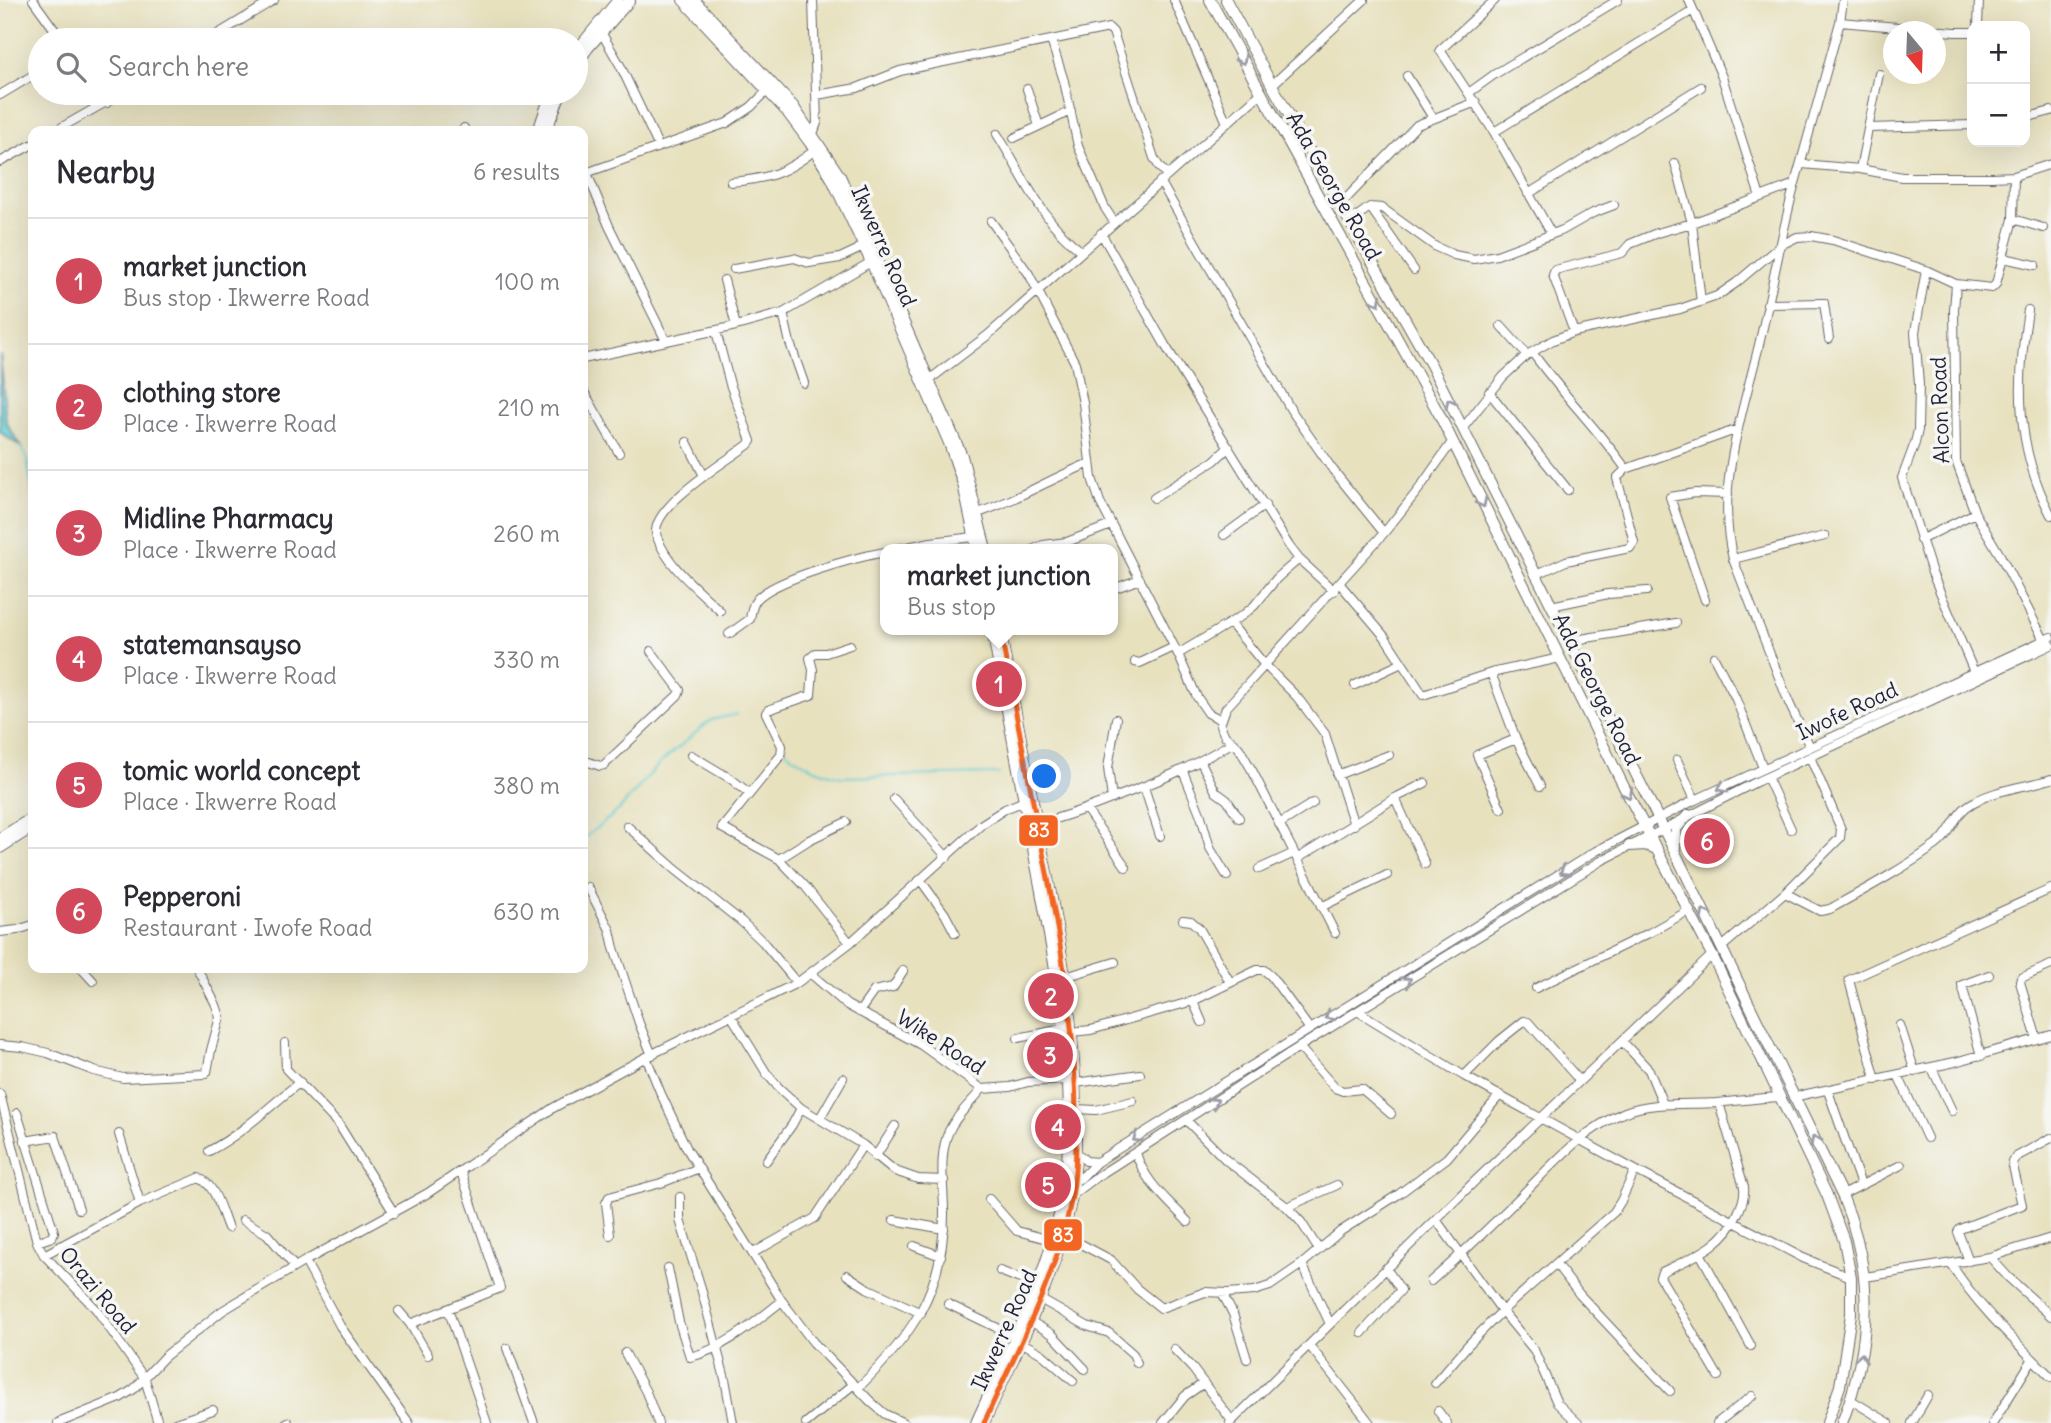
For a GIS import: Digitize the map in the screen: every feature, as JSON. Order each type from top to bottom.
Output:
[{"type":"main road","points":[[588,36],[618,0]]},
{"type":"main road","points":[[588,49],[630,0]]},
{"type":"main road","name":"Ikwerre Road","points":[[683,0],[810,136],[871,262],[956,463],[976,544]]},
{"type":"main road","name":"Ikwerre Road","points":[[694,0],[779,89],[840,176],[962,456],[985,544]]},
{"type":"main road","name":"Ada George Road","points":[[1210,0],[1394,330],[1452,442],[1712,956],[1827,1195],[1844,1241],[1851,1277],[1852,1314],[1839,1386],[1827,1423]]},
{"type":"main road","name":"Ada George Road","points":[[1226,0],[1431,365],[1661,823],[1842,1195],[1859,1241],[1867,1304],[1862,1357],[1851,1401],[1842,1423]]},
{"type":"main road","points":[[539,126],[547,105]]},
{"type":"main road","points":[[548,126],[556,105]]},
{"type":"main road","name":"Ikwerre Road","points":[[976,1423],[1018,1339],[1030,1321],[1064,1235],[1072,1196],[1076,1152],[1076,1109],[1071,1081],[1065,976],[993,635]]},
{"type":"main road","name":"Ikwerre Road","points":[[1001,635],[1028,799]]},
{"type":"main road","points":[[1675,852],[1676,829],[1688,815]]},
{"type":"main road","points":[[0,838],[28,820]]},
{"type":"main road","name":"Ikwerre Road","points":[[1033,825],[1067,1030]]},
{"type":"main road","points":[[0,848],[28,830]]},
{"type":"main road","points":[[1629,846],[1645,845],[1657,849]]},
{"type":"main road","name":"Ikwerre Road","points":[[984,1423],[1038,1286],[1061,1203],[1073,1179],[1067,1161],[1071,1081]]},
{"type":"street","points":[[33,0],[53,28]]},
{"type":"street","points":[[228,28],[274,0]]},
{"type":"street","points":[[810,136],[817,123],[813,0]]},
{"type":"street","points":[[1174,0],[1227,123]]},
{"type":"street","points":[[1272,85],[1364,0]]},
{"type":"street","points":[[1495,0],[1440,50],[1470,92],[1551,233]]},
{"type":"street","points":[[1470,92],[1618,0]]},
{"type":"street","points":[[1689,0],[1721,77],[1760,197]]},
{"type":"street","points":[[1722,947],[1785,893],[1837,843],[1842,834],[1733,559],[1728,543],[1728,494],[1738,429],[1767,304],[1795,184],[1840,22],[1843,0]]},
{"type":"street","points":[[1978,21],[1979,0]]},
{"type":"street","points":[[1494,132],[1693,10]]},
{"type":"street","points":[[1840,22],[1967,32]]},
{"type":"street","points":[[817,95],[857,88],[900,71],[1105,27],[1111,28],[1154,158],[1168,174]]},
{"type":"street","points":[[601,32],[656,141]]},
{"type":"street","points":[[1051,40],[1064,81],[1078,146],[1105,208],[1114,222]]},
{"type":"street","points":[[1860,169],[1879,74]]},
{"type":"street","points":[[1407,76],[1433,118]]},
{"type":"street","points":[[0,95],[28,78]]},
{"type":"street","points":[[1528,194],[1701,87]]},
{"type":"street","points":[[1027,89],[1039,126]]},
{"type":"street","points":[[588,173],[727,123],[751,107],[768,90]]},
{"type":"street","points":[[929,380],[988,334],[1260,93]]},
{"type":"street","points":[[1341,204],[1409,131],[1433,118],[1476,102]]},
{"type":"street","points":[[64,126],[103,105]]},
{"type":"street","points":[[1014,138],[1070,111]]},
{"type":"street","points":[[2030,117],[2051,111]]},
{"type":"street","points":[[1869,128],[1967,125]]},
{"type":"street","points":[[997,134],[1050,223],[1062,237],[1081,251]]},
{"type":"street","points":[[0,162],[28,147]]},
{"type":"street","points":[[731,182],[758,180],[782,173],[815,150]]},
{"type":"street","points":[[1675,163],[1692,223],[1701,302]]},
{"type":"street","points":[[1802,164],[1860,169],[1902,177],[2014,176],[2051,164]]},
{"type":"street","points":[[1463,428],[1489,392],[1529,353],[1574,332],[1701,302],[1736,284],[1781,245],[1797,237],[1822,238],[1926,270],[1956,284],[1995,287],[2013,219],[2014,176]]},
{"type":"street","points":[[588,180],[666,341]]},
{"type":"street","points":[[1160,181],[1291,410],[1333,470],[1384,533]]},
{"type":"street","points":[[1574,332],[1553,271],[1622,253],[1636,242],[1795,184]]},
{"type":"street","points":[[1350,220],[1370,207],[1382,208],[1436,247],[1454,255],[1474,259],[1496,255],[1563,230],[1614,205]]},
{"type":"street","points":[[1370,207],[1414,270]]},
{"type":"street","points":[[2013,219],[2043,228]]},
{"type":"street","points":[[991,221],[1019,257],[1038,289],[1075,363],[1082,394],[1090,463],[1100,502],[1111,526],[1202,706],[1220,720],[1225,736],[1239,748],[1335,933]]},
{"type":"street","points":[[1101,233],[1165,345],[1299,559],[1337,587],[1385,637],[1420,692],[1425,695],[1491,673],[1560,658]]},
{"type":"street","points":[[734,269],[787,258],[799,257],[809,263],[840,258],[858,250],[862,245]]},
{"type":"street","points":[[2004,258],[2035,265]]},
{"type":"street","points":[[588,358],[716,331],[783,313],[871,262]]},
{"type":"street","points":[[1926,270],[1915,332],[1919,384],[1918,430],[1902,478],[1920,540],[1944,605],[1974,672]]},
{"type":"street","points":[[723,280],[736,326]]},
{"type":"street","name":"Alcon Road","points":[[1956,284],[1955,450],[1963,482],[1975,513],[2049,641]]},
{"type":"street","points":[[1767,304],[1824,303],[1829,339]]},
{"type":"street","points":[[2028,310],[2022,353],[2023,431],[2032,473],[2051,515]]},
{"type":"street","points":[[783,313],[804,383]]},
{"type":"street","points":[[1501,326],[1529,353],[1606,440],[1626,469]]},
{"type":"street","points":[[716,331],[730,384],[751,441],[676,498],[659,517],[655,529],[656,536],[671,562],[720,611]]},
{"type":"street","points":[[1489,392],[1568,490]]},
{"type":"street","points":[[588,399],[619,453]]},
{"type":"street","points":[[1535,575],[1566,561],[1633,545],[1618,478],[1626,469],[1738,429]]},
{"type":"street","points":[[687,442],[704,476]]},
{"type":"street","points":[[1220,720],[1226,708],[1264,664],[1384,533],[1452,442]]},
{"type":"street","points":[[1154,498],[1214,461],[1229,447]]},
{"type":"street","points":[[978,513],[1090,463]]},
{"type":"street","points":[[1705,600],[1670,497],[1695,493],[1728,494]]},
{"type":"street","points":[[1224,535],[1265,505]]},
{"type":"street","points":[[1920,540],[1975,513]]},
{"type":"street","points":[[1050,544],[1067,542],[1111,526]]},
{"type":"street","points":[[1733,559],[1825,536]]},
{"type":"street","points":[[922,544],[974,537]]},
{"type":"street","points":[[729,634],[750,619],[751,610],[759,597],[812,572],[880,553]]},
{"type":"street","points":[[1135,662],[1140,663],[1176,650],[1231,624],[1254,606],[1270,584],[1299,559]]},
{"type":"street","points":[[1118,587],[1140,579]]},
{"type":"street","points":[[1551,606],[1608,594],[1647,591]]},
{"type":"street","points":[[1569,641],[1676,623]]},
{"type":"street","points":[[1231,624],[1264,664],[1297,697],[1325,734],[1354,825]]},
{"type":"street","name":"Iwofe Road","points":[[1810,752],[1974,672],[2049,641]]},
{"type":"street","name":"Iwofe Road","points":[[1661,823],[1688,815],[1765,773],[2049,641]]},
{"type":"street","points":[[850,645],[826,653],[816,653],[810,658],[813,670],[811,695],[768,710],[766,713],[782,746],[780,755],[722,829],[779,859],[805,886],[850,943]]},
{"type":"street","points":[[588,762],[604,765],[678,695],[680,690],[673,678],[651,651]]},
{"type":"street","points":[[1714,657],[1735,697],[1791,829]]},
{"type":"street","points":[[1355,685],[1402,663]]},
{"type":"street","points":[[1491,673],[1516,739],[1540,786]]},
{"type":"street","points":[[1112,799],[1108,768],[1116,719]]},
{"type":"street","points":[[1501,808],[1477,755],[1516,739]]},
{"type":"street","points":[[1033,825],[1144,788],[1201,762],[1233,742]]},
{"type":"street","points":[[691,754],[749,793]]},
{"type":"street","points":[[1337,775],[1390,755]]},
{"type":"street","points":[[1677,760],[1695,800]]},
{"type":"street","points":[[1201,762],[1216,792],[1227,800],[1239,818]]},
{"type":"street","points":[[1183,771],[1210,848],[1227,876]]},
{"type":"street","name":"Iwofe Road","points":[[1661,823],[1695,800],[1765,773]]},
{"type":"street","points":[[1785,893],[1820,911],[1830,909],[1939,844],[1952,821],[1973,802],[1997,792],[2051,779]]},
{"type":"street","points":[[1259,869],[1295,856],[1425,783]]},
{"type":"street","points":[[1144,788],[1160,836]]},
{"type":"street","points":[[1395,798],[1425,864]]},
{"type":"street","points":[[894,799],[947,857]]},
{"type":"street","points":[[58,1423],[120,1398],[145,1379],[159,1362],[192,1332],[222,1311],[295,1266],[394,1213],[461,1172],[554,1108],[649,1056],[733,1017],[811,974],[921,881],[982,824],[1028,799]]},
{"type":"street","points":[[1279,824],[1313,803]]},
{"type":"street","points":[[1086,809],[1126,867]]},
{"type":"street","points":[[779,859],[846,822]]},
{"type":"street","points":[[1073,1179],[1309,1028],[1585,858],[1661,823]]},
{"type":"street","points":[[627,826],[764,942],[797,983]]},
{"type":"street","points":[[1061,1203],[1095,1178],[1299,1047],[1359,1012],[1527,904],[1629,846],[1648,830]]},
{"type":"street","points":[[1321,907],[1387,875]]},
{"type":"street","points":[[921,881],[945,914],[954,933]]},
{"type":"street","points":[[588,887],[610,930],[649,1056],[674,1122],[699,1168],[782,1301],[813,1342],[885,1415],[904,1423]]},
{"type":"street","points":[[1876,1080],[1849,980],[2051,889]]},
{"type":"street","points":[[1536,988],[1688,911]]},
{"type":"street","points":[[1183,920],[1191,921],[1199,928],[1230,982]]},
{"type":"street","points":[[0,932],[28,927]]},
{"type":"street","points":[[1174,1349],[1204,1383],[1231,1422],[1386,1268],[1712,956]]},
{"type":"street","points":[[1065,976],[1115,962]]},
{"type":"street","points":[[2037,1039],[2020,982],[2021,978],[2051,965]]},
{"type":"street","points":[[1018,1038],[1067,1030],[1091,1030],[1193,1001],[1230,982],[1264,970],[1309,1028]]},
{"type":"street","points":[[859,1012],[874,991],[892,987],[903,971]]},
{"type":"street","points":[[85,973],[93,981]]},
{"type":"street","points":[[0,1045],[48,1053],[94,1071],[123,1078],[201,1075],[207,1072],[220,1017],[200,973]]},
{"type":"street","name":"Wike Road","points":[[811,974],[847,1004],[921,1045],[982,1089],[1010,1087],[1028,1082],[1140,1074]]},
{"type":"street","points":[[1981,1056],[1962,985],[1989,975]]},
{"type":"street","points":[[1193,1001],[1202,1022]]},
{"type":"street","points":[[1359,1012],[1464,1076],[1635,1170],[1803,1258],[1851,1277]]},
{"type":"street","points":[[733,1017],[767,1074],[801,1108],[863,1145],[895,1171],[906,1176],[944,1180]]},
{"type":"street","points":[[1464,1076],[1489,1050],[1524,1021],[1528,1022],[1580,1081]]},
{"type":"street","points":[[1900,1025],[1915,1072]]},
{"type":"street","points":[[1793,1097],[1932,1068],[2051,1035]]},
{"type":"street","points":[[1622,1041],[1649,1070],[1663,1104]]},
{"type":"street","points":[[285,1043],[286,1069],[339,1125],[394,1213]]},
{"type":"street","points":[[1299,1047],[1335,1088],[1343,1091],[1362,1088],[1391,1114]]},
{"type":"street","points":[[1932,1068],[1952,1111]]},
{"type":"street","points":[[1898,1075],[1927,1138]]},
{"type":"street","points":[[820,1118],[843,1078]]},
{"type":"street","points":[[209,1151],[234,1138],[253,1119],[300,1082]]},
{"type":"street","points":[[806,1423],[856,1386],[894,1351],[929,1298],[941,1256],[944,1229],[943,1164],[947,1136],[953,1123],[982,1089]]},
{"type":"street","points":[[1828,1091],[1861,1185]]},
{"type":"street","name":"Orazi Road","points":[[0,1094],[37,1242],[44,1255],[96,1309],[145,1379],[158,1423]]},
{"type":"street","points":[[1064,1235],[1111,1260],[1138,1289],[1161,1308],[1205,1292],[1254,1291],[1270,1286],[1302,1264],[1340,1231],[1399,1195],[1447,1158],[1500,1096]]},
{"type":"street","points":[[1431,1281],[1580,1139],[1627,1112],[1663,1104],[1718,1103],[1780,1097]]},
{"type":"street","points":[[1076,1109],[1096,1110],[1133,1101]]},
{"type":"street","points":[[1718,1103],[1745,1195],[1727,1235],[1701,1255],[1662,1272],[1660,1277],[1718,1376]]},
{"type":"street","points":[[766,1161],[801,1108]]},
{"type":"street","points":[[17,1113],[54,1232],[51,1237],[37,1242]]},
{"type":"street","points":[[1186,1120],[1226,1160],[1287,1207],[1301,1222],[1319,1250]]},
{"type":"street","points":[[875,1157],[895,1126]]},
{"type":"street","points":[[119,1134],[141,1203]]},
{"type":"street","points":[[25,1140],[55,1136],[79,1209]]},
{"type":"street","points":[[1969,1261],[1958,1232],[2022,1205],[2013,1160],[2051,1138]]},
{"type":"street","points":[[753,1252],[815,1218],[863,1145]]},
{"type":"street","points":[[1076,1152],[1086,1161],[1097,1162]]},
{"type":"street","points":[[1136,1153],[1149,1182],[1188,1222]]},
{"type":"street","points":[[1067,1161],[1073,1179]]},
{"type":"street","points":[[1842,1195],[1900,1165]]},
{"type":"street","points":[[610,1235],[606,1203],[609,1197],[661,1183],[699,1168]]},
{"type":"street","points":[[1435,1383],[1502,1311],[1614,1212],[1635,1170]]},
{"type":"street","points":[[410,1324],[500,1288],[461,1172]]},
{"type":"street","points":[[44,1255],[141,1203],[194,1179],[202,1178],[214,1194],[228,1228]]},
{"type":"street","points":[[1073,1179],[1095,1178]]},
{"type":"street","points":[[1287,1207],[1337,1185]]},
{"type":"street","points":[[680,1197],[680,1220],[726,1379],[733,1423]]},
{"type":"street","points":[[989,1199],[1017,1231],[1051,1240]]},
{"type":"street","points":[[243,1220],[267,1234],[295,1266]]},
{"type":"street","points":[[894,1220],[944,1229]]},
{"type":"street","points":[[1437,1221],[1502,1311],[1534,1350],[1557,1403],[1578,1423]]},
{"type":"street","points":[[1865,1277],[1990,1257],[2051,1238]]},
{"type":"street","points":[[914,1246],[941,1256]]},
{"type":"street","points":[[1701,1255],[1751,1346]]},
{"type":"street","points":[[1990,1257],[2051,1315]]},
{"type":"street","points":[[305,1261],[340,1326],[409,1423]]},
{"type":"street","points":[[1302,1264],[1330,1324]]},
{"type":"street","points":[[1556,1264],[1588,1303],[1670,1391]]},
{"type":"street","points":[[1951,1264],[1979,1302],[2051,1377]]},
{"type":"street","points":[[668,1268],[690,1357],[716,1346],[755,1322],[782,1301]]},
{"type":"street","points":[[1362,1333],[1401,1290],[1386,1268]]},
{"type":"street","points":[[1000,1271],[1038,1286]]},
{"type":"street","points":[[847,1275],[866,1288],[920,1313]]},
{"type":"street","points":[[1222,1293],[1233,1314],[1247,1359]]},
{"type":"street","points":[[1040,1299],[1087,1326],[1108,1333],[1133,1354],[1137,1363]]},
{"type":"street","points":[[948,1304],[1018,1339],[1042,1354],[1073,1381]]},
{"type":"street","points":[[448,1309],[487,1423]]},
{"type":"street","points":[[398,1311],[410,1324],[428,1355]]},
{"type":"street","points":[[1030,1321],[1052,1334],[1085,1369]]},
{"type":"street","points":[[1309,1345],[1370,1423]]},
{"type":"street","points":[[507,1348],[531,1422]]},
{"type":"street","points":[[625,1353],[646,1392],[658,1423]]},
{"type":"street","points":[[1993,1423],[2032,1360]]},
{"type":"street","points":[[1163,1423],[1185,1396],[1204,1383]]},
{"type":"street","points":[[1912,1423],[1928,1395]]},
{"type":"street","points":[[1717,1423],[1735,1406],[1752,1396]]},
{"type":"street","points":[[1851,1401],[1889,1423]]},
{"type":"street","points":[[176,1423],[213,1410]]},
{"type":"street","points":[[1438,1410],[1447,1423]]},
{"type":"water","points":[[0,354],[6,422],[21,447],[0,432]]},
{"type":"waterway","points":[[21,447],[28,465]]},
{"type":"waterway","points":[[588,835],[619,810],[660,763],[711,720],[737,714]]},
{"type":"waterway","points":[[786,751],[812,767],[842,777],[999,774]]},
{"type":"transit line","name":"83","points":[[984,1423],[1056,1259],[1071,1201],[1076,1155],[1073,1051],[1065,976],[1001,635]]},
{"type":"place","name":"market junction","points":[[999,684]]},
{"type":"place","name":"Pepperoni","points":[[1707,841]]},
{"type":"place","name":"clothing store","points":[[1051,996]]},
{"type":"place","name":"Midline Pharmacy","points":[[1050,1055]]},
{"type":"place","name":"statemansayso","points":[[1058,1127]]},
{"type":"place","name":"tomic world concept","points":[[1048,1185]]}]
